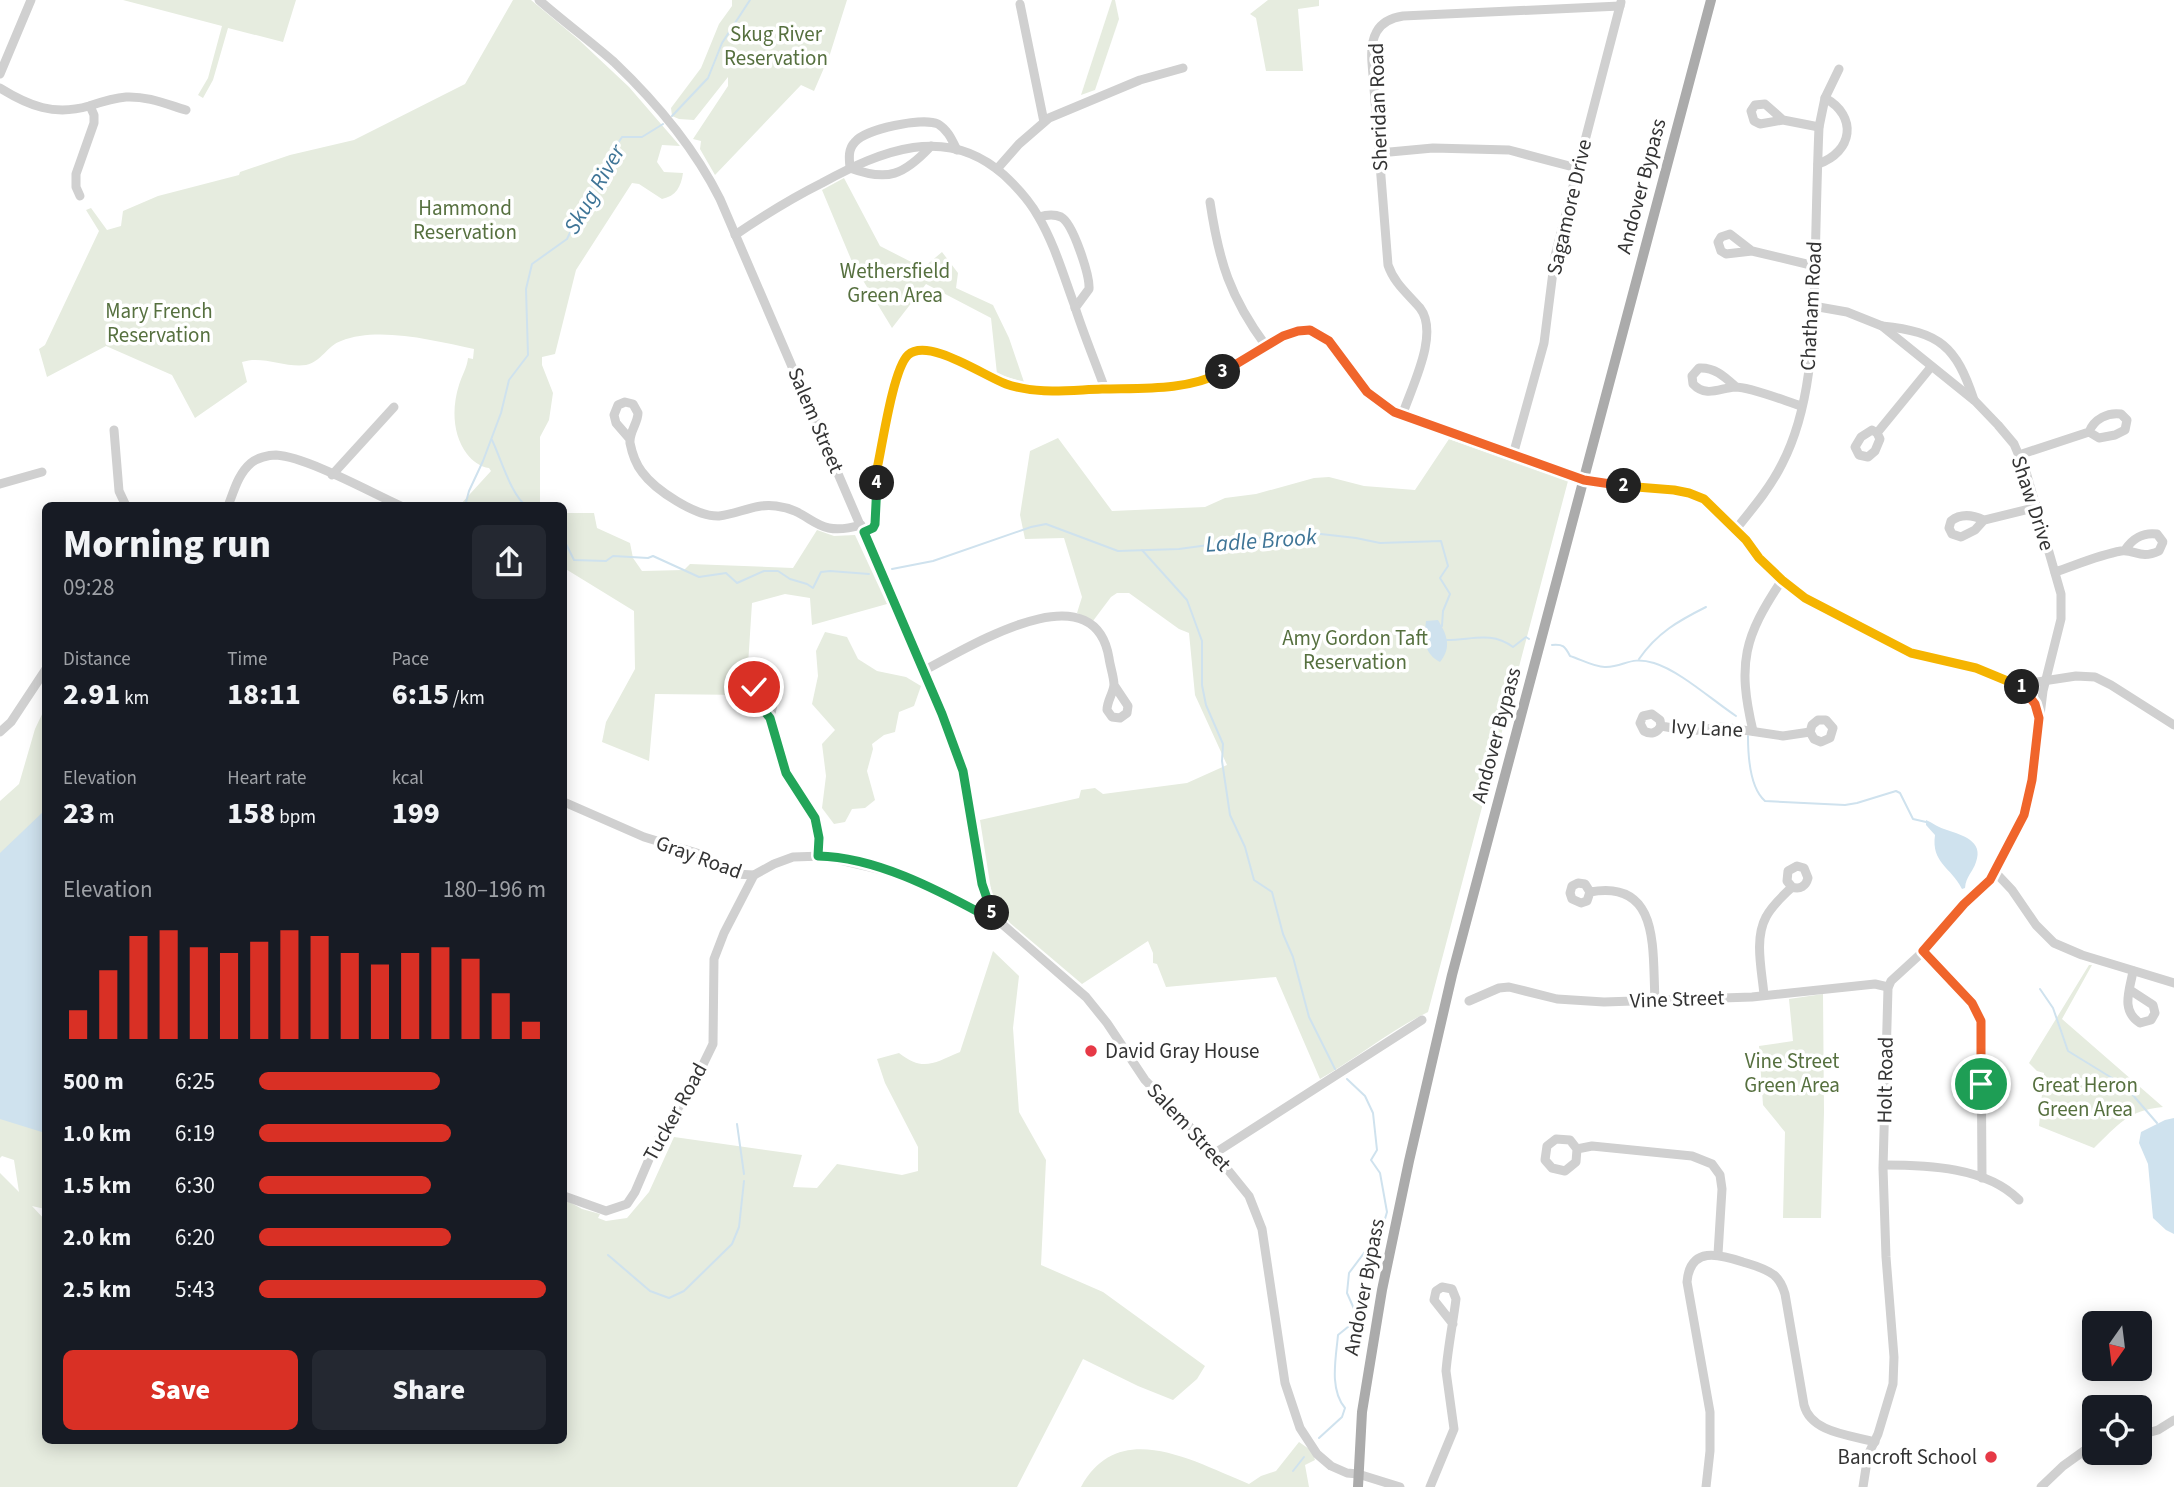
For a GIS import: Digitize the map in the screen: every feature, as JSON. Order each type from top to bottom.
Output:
[{"type":"main road","name":"Andover Bypass","points":[[1358,1487],[1362,1412],[1382,1290],[1452,975],[1711,0]]},
{"type":"street","points":[[0,74],[31,0]]},
{"type":"street","name":"Salem Street","points":[[538,0],[614,62],[680,134],[707,172],[862,528],[963,771],[982,884],[994,917],[1086,997],[1145,1080],[1214,1153],[1249,1196],[1262,1229],[1283,1376],[1300,1428],[1323,1461],[1347,1473],[1400,1487]]},
{"type":"street","name":"Sheridan Road","points":[[1402,416],[1425,349],[1428,330],[1423,313],[1401,288],[1390,270],[1371,43],[1377,29],[1388,20],[1412,15],[1621,3]]},
{"type":"street","name":"Sagamore Drive","points":[[1513,455],[1544,343],[1552,272],[1621,3]]},
{"type":"street","points":[[1020,4],[1044,122]]},
{"type":"street","points":[[997,169],[1019,144],[1044,122],[1071,107],[1183,68]]},
{"type":"street","name":"Chatham Road","points":[[1736,529],[1765,492],[1783,463],[1801,406],[1811,359],[1819,127],[1825,98],[1839,69]]},
{"type":"street","points":[[0,88],[23,102],[47,110],[68,111],[109,99],[131,97],[186,110]]},
{"type":"street","points":[[1818,164],[1840,150],[1847,129],[1845,117],[1839,107],[1825,98]]},
{"type":"street","points":[[80,196],[76,178],[94,123],[90,106]]},
{"type":"street","points":[[1783,120],[1819,127]]},
{"type":"street","points":[[850,167],[850,148],[860,136],[916,122],[939,125],[950,136],[957,150]]},
{"type":"street","points":[[850,167],[873,176],[895,173],[915,163],[931,146]]},
{"type":"street","points":[[735,235],[803,192],[850,167],[887,152],[931,146],[957,150],[985,161],[1020,190],[1039,217],[1055,251],[1105,389]]},
{"type":"street","points":[[1379,153],[1433,148],[1509,150],[1577,168]]},
{"type":"street","points":[[1210,202],[1218,248],[1230,289],[1266,346]]},
{"type":"street","points":[[1039,217],[1054,216],[1064,219],[1086,267],[1089,289],[1075,309]]},
{"type":"street","points":[[1752,251],[1815,266]]},
{"type":"street","name":"Shaw Drive","points":[[1814,306],[1847,312],[1882,326],[1975,401],[2014,444],[2038,507],[2061,594],[2062,611],[2045,682]]},
{"type":"street","points":[[1882,326],[1919,331],[1942,344],[1959,362],[1975,401]]},
{"type":"street","points":[[629,438],[635,461],[650,482],[704,514],[722,515],[753,506],[774,505],[793,510],[827,528],[873,528],[877,469],[897,376],[909,354],[920,350],[936,352],[1024,389],[1046,391],[1165,387],[1197,382],[1221,374],[1283,336],[1310,330],[1323,335],[1329,341],[1371,397],[1402,416],[1584,480],[1639,489],[1689,493],[1704,499],[1736,529],[1759,558],[1805,598],[1903,649],[1921,656],[1976,668],[2015,682],[2031,684],[2076,676],[2095,677],[2174,725]]},
{"type":"street","points":[[1877,433],[1931,367]]},
{"type":"street","points":[[1736,387],[1801,406]]},
{"type":"street","points":[[332,475],[394,407]]},
{"type":"street","points":[[114,430],[119,491],[124,502]]},
{"type":"street","points":[[2020,455],[2089,432]]},
{"type":"street","points":[[230,502],[241,474],[250,464],[263,457],[277,455],[299,460],[392,502]]},
{"type":"street","points":[[0,484],[42,472]]},
{"type":"street","points":[[1984,520],[2038,507]]},
{"type":"street","points":[[2055,572],[2124,550]]},
{"type":"street","name":"Ivy Lane","points":[[1753,730],[1744,677],[1746,650],[1761,613],[1782,580]]},
{"type":"street","points":[[923,671],[1010,627],[1067,616],[1084,621],[1101,636],[1107,648],[1114,685]]},
{"type":"street","points":[[0,732],[11,722],[42,675]]},
{"type":"street","points":[[2015,682],[2032,698],[2039,718]]},
{"type":"street","points":[[1888,987],[1996,873],[2026,808],[2045,682]]},
{"type":"street","points":[[770,718],[786,773],[815,818],[819,838],[818,856]]},
{"type":"street","name":"Ivy Lane","points":[[1661,726],[1690,731],[1723,727],[1783,736],[1810,732]]},
{"type":"street","name":"Gray Road","points":[[567,803],[644,837],[700,854],[735,874],[754,875],[793,857],[818,856],[908,876],[984,915],[994,917]]},
{"type":"street","points":[[1996,873],[2012,890],[2036,925],[2054,943],[2082,955],[2174,983]]},
{"type":"street","name":"Tucker Road","points":[[567,1197],[606,1211],[628,1204],[635,1192],[656,1143],[694,1083],[713,1044],[714,959],[724,933],[754,875]]},
{"type":"street","points":[[1764,995],[1761,931],[1769,912],[1791,887]]},
{"type":"street","points":[[1590,892],[1622,892],[1643,907],[1650,926],[1655,998]]},
{"type":"street","points":[[1923,951],[1972,1003],[1981,1021],[1982,1178]]},
{"type":"street","points":[[2130,990],[2133,971]]},
{"type":"street","name":"Vine Street","points":[[1469,1001],[1499,988],[1509,987],[1569,1000],[1604,1002],[1764,995],[1875,984],[1888,987]]},
{"type":"street","name":"Holt Road","points":[[1863,1487],[1868,1455],[1892,1393],[1894,1374],[1886,1257],[1884,1165],[1885,1023],[1888,987]]},
{"type":"street","points":[[1214,1153],[1422,1020]]},
{"type":"street","points":[[1577,1149],[1592,1146],[1684,1155],[1712,1164],[1720,1175],[1722,1189],[1718,1254]]},
{"type":"street","points":[[1884,1165],[1932,1167],[1982,1178],[2009,1189],[2020,1200]]},
{"type":"street","points":[[1706,1487],[1710,1412],[1687,1282],[1691,1267],[1706,1255],[1718,1254],[1774,1275],[1785,1294],[1804,1405],[1809,1418],[1823,1427],[1875,1442]]},
{"type":"street","points":[[1430,1487],[1454,1429],[1446,1371],[1453,1324]]},
{"type":"street","points":[[2152,1432],[2174,1420]]},
{"type":"street","points":[[2040,1487],[2082,1452]]},
{"type":"green space","points":[[123,0],[296,0],[283,42],[228,28],[213,80],[203,98],[198,95],[208,78],[222,26]]},
{"type":"green space","name":"Hammond Reservation","points":[[513,0],[531,0],[629,87],[680,146],[662,145],[657,162],[664,172],[683,173],[677,190],[662,199],[639,184],[632,183],[576,270],[555,354],[542,357],[542,365],[553,393],[549,420],[540,437],[540,502],[463,502],[491,471],[471,459],[458,438],[456,429],[455,402],[468,358],[473,359],[474,349],[407,336],[372,335],[336,343],[316,361],[306,365],[250,360],[242,362],[247,382],[195,418],[172,375],[106,346],[47,377],[39,349],[45,345],[99,231],[86,210],[91,208],[107,230],[121,226],[123,211],[158,196],[239,175],[240,172],[290,155],[354,140],[465,84]]},
{"type":"green space","name":"Skug River Reservation","points":[[732,0],[847,0],[830,54],[814,91],[801,85],[715,175],[700,149],[701,141],[693,139],[728,86],[728,77],[694,120],[672,116],[671,108],[701,68],[719,24],[732,6]]},
{"type":"green space","points":[[1112,0],[1115,0],[1119,19],[1095,90],[1081,95]]},
{"type":"green space","points":[[1268,0],[1319,0],[1319,6],[1298,9],[1303,71],[1266,71],[1256,18],[1250,14]]},
{"type":"green space","name":"Wethersfield Green Area","points":[[844,178],[880,246],[923,268],[942,252],[958,273],[956,288],[993,305],[1009,338],[1024,382],[997,374],[991,318],[926,284],[892,328],[853,264],[822,190]]},
{"type":"green space","name":"Amy Gordon Taft Reservation","points":[[1058,438],[1112,511],[1205,507],[1225,498],[1256,494],[1314,478],[1329,477],[1364,486],[1415,490],[1449,439],[1568,481],[1428,1012],[1320,1079],[1276,977],[1166,987],[1157,964],[1153,963],[1153,953],[1148,941],[1082,984],[1010,923],[992,896],[980,820],[1079,798],[1081,790],[1095,788],[1103,794],[1187,783],[1227,765],[1195,695],[1189,633],[1179,629],[1129,593],[1117,593],[1111,597],[1093,621],[1077,613],[1082,597],[1064,538],[1025,539],[1020,515],[1030,451]]},
{"type":"green space","points":[[567,513],[594,513],[597,528],[630,543],[633,558],[642,571],[684,570],[690,564],[793,568],[817,530],[834,536],[855,535],[887,604],[812,625],[810,598],[785,594],[752,603],[748,665],[756,675],[747,684],[747,695],[655,694],[649,761],[602,742],[606,722],[635,669],[634,611],[567,570]]},
{"type":"green space","points":[[825,632],[847,637],[858,659],[877,671],[906,677],[921,686],[914,706],[899,712],[895,732],[884,735],[872,744],[867,771],[875,800],[865,808],[852,809],[845,822],[834,824],[822,808],[826,776],[822,744],[835,730],[812,704],[818,676],[816,651]]},
{"type":"green space","points":[[42,714],[42,1208],[32,1206],[42,1217],[42,1444],[567,1444],[567,1201],[582,1209],[600,1214],[598,1218],[606,1221],[627,1218],[649,1192],[674,1137],[802,1155],[793,1187],[817,1188],[837,1164],[902,1175],[918,1171],[918,1147],[885,1083],[877,1059],[899,1053],[915,1062],[929,1064],[960,1052],[993,951],[1019,976],[1013,1028],[1019,1112],[1046,1160],[1041,1265],[1103,1292],[1205,1366],[1197,1379],[1173,1400],[1083,1359],[1017,1487],[0,1487],[0,1173],[19,1192],[14,1160],[2,1156],[0,1158],[0,801],[19,784]]},
{"type":"green space","name":"Great Heron Green Area","points":[[2089,965],[2092,965],[2062,1019],[2163,1107],[2132,1115],[2094,1148],[2039,1126],[2044,1073],[2037,1071],[2029,1063]]},
{"type":"green space","name":"Vine Street Green Area","points":[[1823,994],[1821,1218],[1783,1218],[1785,1132],[1763,1105],[1759,1046],[1793,1041],[1789,999]]},
{"type":"green space","points":[[1299,1442],[1312,1451],[1315,1460],[1305,1465],[1309,1487],[1081,1487],[1097,1466],[1116,1454],[1136,1449],[1182,1457],[1249,1484],[1276,1471]]},
{"type":"water","points":[[1438,620],[1447,641],[1444,657],[1440,662],[1430,654],[1425,640],[1426,621]]},
{"type":"water","points":[[42,813],[42,1132],[0,1119],[0,853]]},
{"type":"water","points":[[1926,820],[1965,837],[1977,849],[1975,865],[1965,888],[1962,889],[1939,859],[1935,835],[1926,825]]},
{"type":"water","points":[[2174,1118],[2174,1234],[2153,1218],[2148,1164],[2139,1143],[2141,1132]]},
{"type":"waterway","name":"Skug River","points":[[672,116],[708,78],[722,43],[750,0]]},
{"type":"waterway","name":"Skug River","points":[[466,502],[501,413],[509,380],[528,355],[526,289],[532,264],[567,239],[599,172],[622,137],[642,137],[663,124]]},
{"type":"waterway","name":"Ladle Brook","points":[[492,440],[511,486],[522,502]]},
{"type":"waterway","name":"Ladle Brook","points":[[892,569],[933,561],[1046,524],[1118,551],[1179,549],[1260,538],[1274,540],[1312,533],[1380,543],[1441,541],[1448,566],[1440,578],[1450,594],[1443,611],[1442,626]]},
{"type":"waterway","name":"Ladle Brook","points":[[567,546],[574,560],[606,561],[613,556],[653,556],[699,577],[726,573],[737,583],[764,571],[778,571],[813,588],[821,572],[869,574]]},
{"type":"waterway","points":[[1142,550],[1187,600],[1202,641],[1202,685],[1206,705],[1223,744],[1222,761],[1230,815],[1245,847],[1254,880],[1272,892],[1309,1017],[1335,1069]]},
{"type":"waterway","points":[[1639,659],[1669,628],[1706,607]]},
{"type":"waterway","name":"Ladle Brook","points":[[1447,640],[1489,638],[1513,647],[1526,637],[1529,639]]},
{"type":"waterway","name":"Ladle Brook","points":[[1552,645],[1561,645],[1570,656],[1602,667],[1634,661],[1654,663],[1685,679],[1736,716]]},
{"type":"waterway","name":"Ladle Brook","points":[[1748,736],[1753,780],[1765,801],[1845,805],[1896,791],[1900,793],[1913,819],[1926,822]]},
{"type":"waterway","name":"Ladle Brook","points":[[2040,989],[2053,1008],[2068,1051],[2125,1086],[2157,1123]]},
{"type":"waterway","points":[[1319,1438],[1342,1417],[1345,1408],[1337,1392],[1335,1373],[1338,1335],[1354,1322],[1355,1311],[1347,1293],[1349,1273],[1382,1229],[1387,1212],[1380,1173],[1371,1160],[1377,1150],[1373,1113],[1365,1096],[1347,1079]]},
{"type":"waterway","points":[[737,1124],[744,1174]]},
{"type":"waterway","points":[[608,1255],[650,1291],[669,1298],[684,1291],[732,1244],[739,1227],[744,1181]]},
{"type":"waterway","points":[[1293,1471],[1304,1457]]},
{"type":"place","name":"David Gray House","points":[[1091,1051]]},
{"type":"place","name":"Bancroft School","points":[[1991,1457]]},
{"type":"route","points":[[754,687],[753,697],[770,718],[773,736],[786,773],[815,818],[819,838],[818,856],[908,876],[984,915],[994,917],[982,884],[963,771],[942,714],[864,532],[875,524],[877,469],[897,376],[905,358],[920,350],[936,352],[1004,383],[1035,391],[1165,387],[1213,377],[1283,336],[1310,330],[1323,335],[1367,392],[1381,405],[1394,412],[1584,480],[1639,489],[1674,490],[1698,496],[1727,520],[1759,558],[1796,592],[1911,653],[1976,668],[2015,682],[2027,692],[2035,704],[2039,718],[2032,780],[2024,815],[2011,836],[1996,873],[1964,904],[1923,951],[1978,1012],[1981,1021],[1981,1084]]},
{"type":"park label","name":"Mary French Reservation","points":[[159,323]]}]
